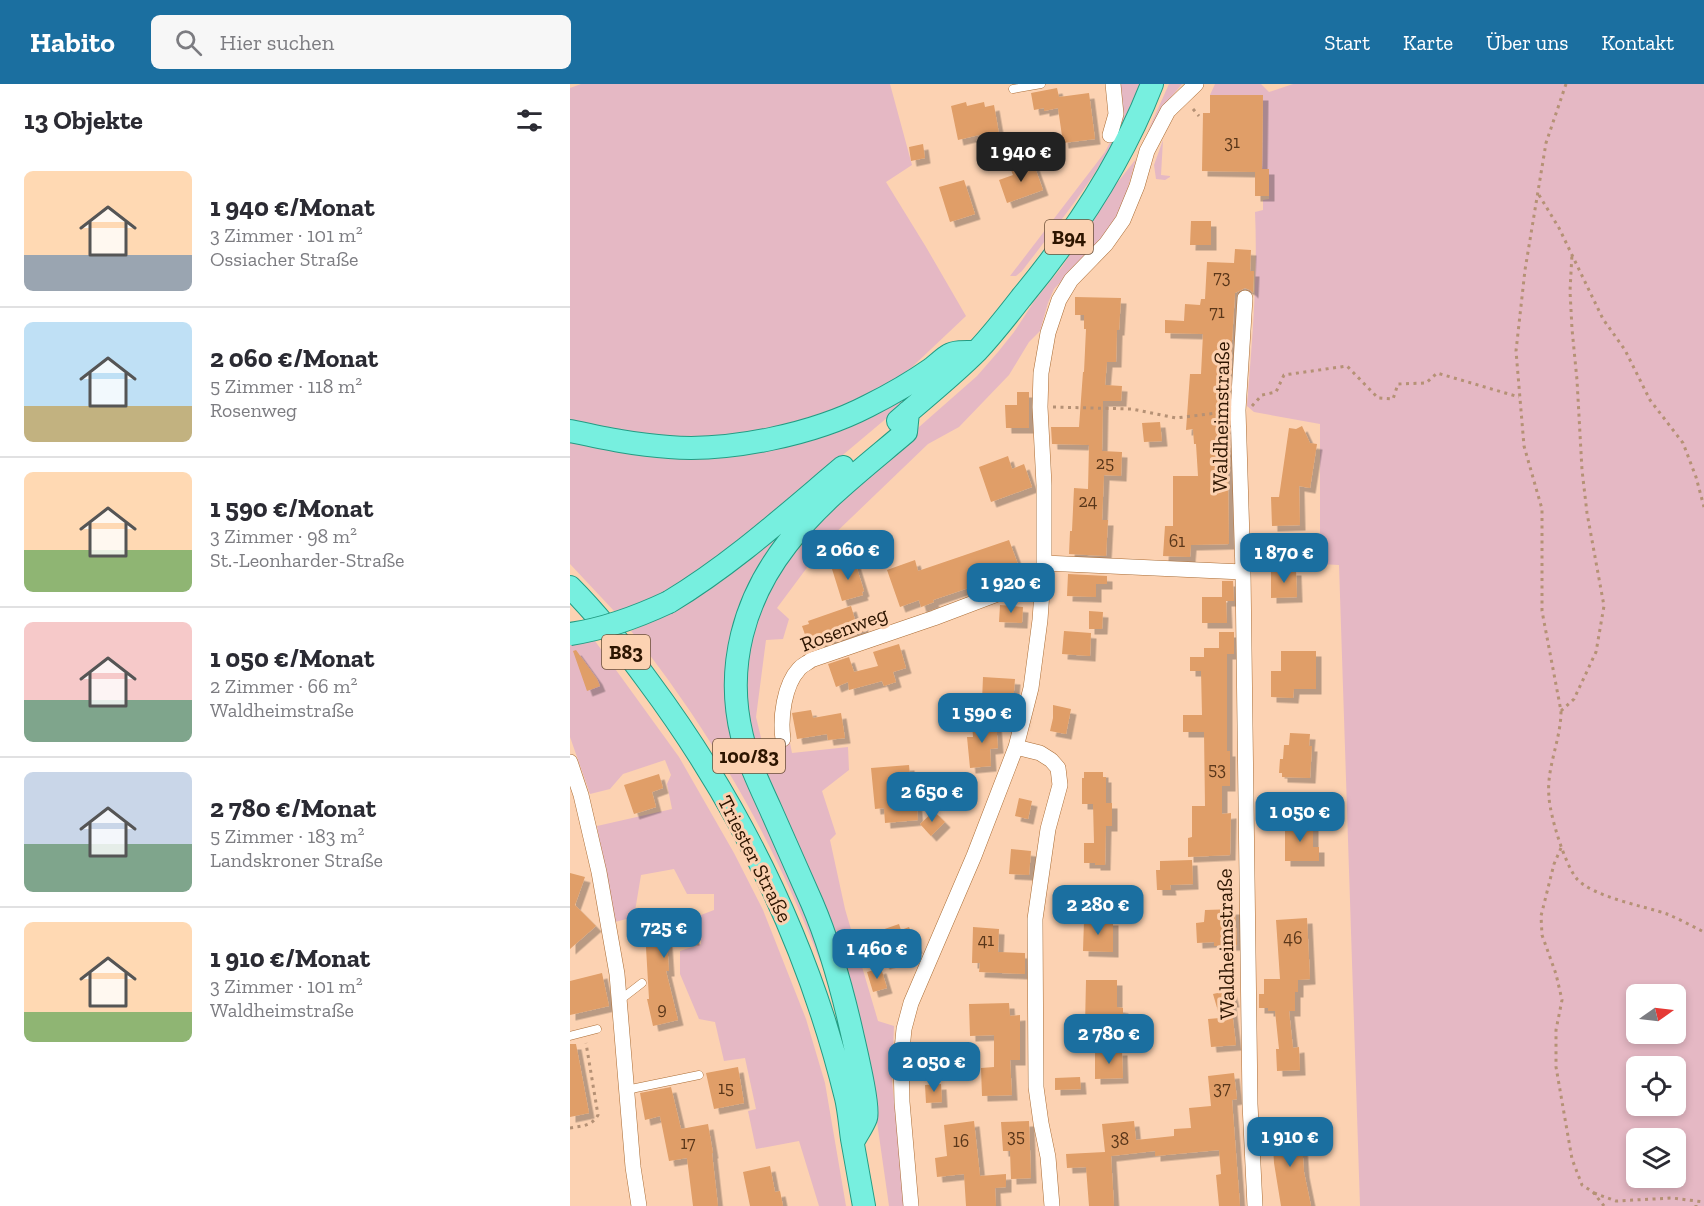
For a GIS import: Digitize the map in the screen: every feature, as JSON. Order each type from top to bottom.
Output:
[{"type":"main road","name":"B94","points":[[570,634],[614,625],[669,602],[699,584],[734,558],[976,352],[1006,318],[1075,230],[1133,128],[1152,84]]},
{"type":"main road","points":[[570,431],[618,441],[671,448],[712,447],[767,440],[810,430],[859,411],[898,391],[950,354],[976,352]]},
{"type":"main road","name":"100/83","points":[[853,1142],[867,1116],[861,1072],[845,1004],[813,906],[752,768],[742,735],[736,698],[736,669],[739,644],[748,610],[763,577],[787,543],[811,517],[906,432],[908,412]]},
{"type":"main road","name":"Triester Straße","points":[[570,587],[593,611],[667,706],[703,760],[762,865],[793,934],[819,1002],[846,1100],[864,1206]]},
{"type":"street","points":[[1110,135],[1116,114],[1113,84]]},
{"type":"street","points":[[911,1206],[902,1102],[901,1060],[904,1029],[911,1003],[974,856],[1016,747],[1031,688],[1040,620],[1044,563],[1044,485],[1040,407],[1041,373],[1048,333],[1059,300],[1071,280],[1106,244],[1123,220],[1137,186],[1147,151],[1168,111],[1196,84]]},
{"type":"street","name":"Waldheimstraße","points":[[1245,298],[1238,410],[1243,572],[1249,1070],[1254,1206]]},
{"type":"street","points":[[1044,563],[1243,572]]},
{"type":"street","name":"Rosenweg","points":[[783,739],[781,725],[783,705],[791,682],[799,669],[811,660],[934,618],[1029,582],[1043,583]]},
{"type":"street","points":[[1016,747],[1040,753],[1051,760],[1058,768],[1060,785],[1048,829],[1035,919],[1036,1086],[1048,1157],[1052,1206]]},
{"type":"street","points":[[570,762],[581,795],[598,872],[617,975],[633,1167],[639,1206]]},
{"type":"lane","points":[[1013,89],[1041,84]]},
{"type":"lane","points":[[619,1001],[642,983]]},
{"type":"lane","points":[[570,1036],[597,1029]]},
{"type":"lane","points":[[626,1090],[699,1075]]},
{"type":"path","points":[[1566,84],[1546,143],[1525,270],[1516,351],[1524,446],[1542,509],[1542,611],[1561,711],[1552,755],[1549,797],[1561,848],[1577,879],[1594,891],[1669,915],[1704,932]]},
{"type":"path","points":[[1538,194],[1559,228],[1603,319],[1625,350],[1650,400],[1683,443],[1704,507]]},
{"type":"path","points":[[1561,711],[1574,699],[1596,652],[1604,606],[1587,513],[1582,470],[1570,291],[1572,254]]},
{"type":"path","points":[[1040,407],[1132,409],[1176,418],[1238,410],[1253,406],[1262,395],[1276,392],[1284,375],[1347,366],[1378,398],[1393,399],[1398,384],[1426,383],[1437,373],[1520,398]]},
{"type":"path","points":[[1561,848],[1554,864],[1541,916],[1542,935],[1556,974],[1562,1000],[1556,1030],[1557,1067],[1572,1159],[1582,1185],[1616,1201],[1672,1198],[1704,1202]]},
{"type":"path","points":[[570,1128],[590,1125],[598,1115],[584,1032]]},
{"type":"path","points":[[1593,1192],[1604,1206]]},
{"type":"path","points":[[1695,1206],[1704,1202]]},
{"type":"shaded area","points":[[581,84],[890,84],[912,165],[886,182],[966,316],[911,368],[871,398],[745,437],[657,440],[570,422],[570,88]]},
{"type":"shaded area","points":[[1120,84],[1140,84],[1118,135],[1089,182],[1056,227],[1022,271],[1016,276],[1010,276],[1105,152],[1123,117]]},
{"type":"shaded area","points":[[1169,84],[1182,84],[1162,108],[1147,133]]},
{"type":"shaded area","points":[[1215,84],[1261,84],[1269,92],[1293,84],[1704,84],[1704,1206],[1360,1206],[1339,565],[1320,564],[1320,424],[1254,412],[1247,406],[1255,285],[1255,212],[1263,210],[1263,200],[1269,199],[1269,169],[1262,169],[1263,96],[1210,95]]},
{"type":"shaded area","points":[[1163,140],[1161,175],[1170,176],[1165,180],[1156,179],[1154,165]]},
{"type":"shaded area","points":[[1136,159],[1123,205],[1114,222],[1054,289],[1040,331],[1029,342],[1009,375],[959,427],[928,444],[826,542],[777,608],[789,619],[783,639],[766,640],[756,717],[763,746],[790,743],[792,753],[848,747],[849,770],[822,791],[836,834],[830,840],[845,909],[878,1021],[894,1026],[892,1081],[905,1206],[889,1206],[874,1101],[779,811],[748,726],[746,648],[774,572],[852,486],[977,376],[1014,332],[1035,300],[1061,268],[1113,188]]},
{"type":"shaded area","points":[[907,397],[907,401],[756,528],[683,583],[615,612],[570,564],[570,438],[671,454]]},
{"type":"shaded area","points":[[778,537],[728,680],[824,963],[820,961],[782,873],[738,788],[688,708],[631,631],[689,602]]},
{"type":"shaded area","points":[[595,641],[679,757],[734,853],[763,910],[806,1019],[825,1083],[846,1206],[819,1206],[799,1141],[756,1149],[748,1111],[756,1109],[745,1058],[724,1061],[715,1022],[699,1019],[680,974],[680,951],[701,944],[701,915],[714,910],[714,894],[687,894],[674,869],[641,875],[634,917],[615,922],[597,826],[672,809],[667,784],[671,775],[665,760],[623,774],[610,789],[590,794],[570,737],[570,645]]},
{"type":"building","points":[[1057,88],[1059,97],[1089,93],[1095,139],[1063,143],[1058,108],[1044,111],[1044,108],[1034,110],[1031,93]]},
{"type":"building","points":[[1210,95],[1263,95],[1262,169],[1269,169],[1269,196],[1255,196],[1255,172],[1202,171],[1203,113],[1210,113]]},
{"type":"building","points":[[966,102],[967,106],[984,102],[985,107],[994,105],[1002,151],[987,155],[983,134],[958,140],[951,106]]},
{"type":"building","points":[[923,144],[925,158],[911,161],[909,147]]},
{"type":"building","points":[[1033,162],[1043,190],[1007,203],[999,180],[1013,175],[1011,170]]},
{"type":"building","points":[[964,180],[975,214],[950,222],[939,187]]},
{"type":"building","points":[[1191,221],[1211,221],[1211,245],[1190,245]]},
{"type":"building","points":[[1235,249],[1251,250],[1250,271],[1254,271],[1253,293],[1245,288],[1235,293],[1227,419],[1229,544],[1191,545],[1190,557],[1163,556],[1165,526],[1173,526],[1173,476],[1198,476],[1193,429],[1186,430],[1190,374],[1201,374],[1203,334],[1165,333],[1165,320],[1184,321],[1185,304],[1200,305],[1201,299],[1205,299],[1207,262],[1234,263]]},
{"type":"building","points":[[1075,297],[1121,298],[1116,362],[1107,362],[1105,385],[1122,386],[1121,401],[1103,401],[1102,451],[1122,452],[1121,476],[1104,475],[1102,520],[1108,520],[1106,556],[1069,554],[1074,488],[1088,489],[1089,445],[1052,444],[1051,427],[1079,427],[1086,329],[1084,329],[1084,315],[1075,315]]},
{"type":"building","points":[[1017,392],[1029,392],[1029,428],[1006,428],[1005,405],[1017,405]]},
{"type":"building","points":[[1160,422],[1162,441],[1144,442],[1142,423]]},
{"type":"building","points":[[1302,426],[1310,443],[1317,444],[1310,488],[1299,486],[1300,525],[1272,526],[1271,497],[1279,497],[1289,428],[1296,429]]},
{"type":"building","points":[[1008,456],[1012,469],[1024,464],[1032,487],[991,502],[979,467]]},
{"type":"building","points":[[1009,540],[1020,570],[993,580],[994,582],[980,584],[933,600],[934,602],[921,607],[919,600],[900,607],[887,570],[915,560],[918,571]]},
{"type":"building","points":[[855,562],[864,591],[863,595],[842,601],[832,569]]},
{"type":"building","points":[[1271,570],[1296,570],[1297,597],[1271,598]]},
{"type":"building","points":[[1068,574],[1107,576],[1107,584],[1096,584],[1096,597],[1067,596]]},
{"type":"building","points":[[1222,581],[1233,581],[1234,601],[1226,601],[1227,623],[1202,623],[1202,597],[1222,597]]},
{"type":"building","points":[[1000,605],[1023,607],[1022,623],[999,622]]},
{"type":"building","points":[[851,606],[856,623],[862,622],[864,631],[810,649],[802,626],[809,624],[808,621]]},
{"type":"building","points":[[1089,611],[1103,612],[1102,629],[1089,629]]},
{"type":"building","points":[[1064,631],[1091,633],[1090,656],[1062,654]]},
{"type":"building","points":[[1219,632],[1234,632],[1234,654],[1227,654],[1227,751],[1230,751],[1230,786],[1222,786],[1222,814],[1231,813],[1230,855],[1188,857],[1188,838],[1192,837],[1192,806],[1205,806],[1204,732],[1183,732],[1183,715],[1202,715],[1201,671],[1190,671],[1190,657],[1204,657],[1204,648],[1219,648]]},
{"type":"building","points":[[899,644],[906,668],[893,672],[896,682],[884,686],[882,681],[849,690],[848,682],[836,687],[828,664],[849,657],[854,672],[878,666],[873,652]]},
{"type":"building","points":[[576,650],[600,686],[587,691],[573,651]]},
{"type":"building","points":[[1281,651],[1316,651],[1316,689],[1294,689],[1293,698],[1271,697],[1271,671],[1281,671]]},
{"type":"building","points":[[983,677],[1015,679],[1013,703],[982,701]]},
{"type":"building","points":[[1053,705],[1071,709],[1066,734],[1050,731]]},
{"type":"building","points":[[811,710],[813,718],[841,713],[845,738],[828,740],[827,734],[797,739],[792,713]]},
{"type":"building","points":[[996,722],[998,748],[990,749],[991,766],[970,768],[967,737],[973,737],[972,724]]},
{"type":"building","points":[[1290,733],[1310,734],[1309,746],[1312,746],[1310,778],[1282,777],[1282,773],[1279,773],[1280,759],[1283,759],[1284,745],[1289,745]]},
{"type":"building","points":[[909,765],[912,799],[916,799],[918,820],[885,823],[884,808],[875,809],[871,768]]},
{"type":"building","points":[[1084,772],[1103,772],[1103,777],[1106,777],[1106,803],[1112,803],[1112,826],[1106,826],[1105,865],[1084,863],[1084,843],[1094,843],[1093,804],[1082,804]]},
{"type":"building","points":[[659,774],[663,788],[652,792],[656,807],[634,814],[624,785]]},
{"type":"building","points":[[1019,798],[1032,801],[1028,819],[1015,816]]},
{"type":"building","points":[[934,811],[945,822],[931,836],[920,824]]},
{"type":"building","points":[[1285,823],[1313,823],[1313,847],[1319,847],[1319,861],[1285,861]]},
{"type":"building","points":[[1011,849],[1031,851],[1029,875],[1009,874]]},
{"type":"building","points":[[1192,860],[1193,884],[1170,885],[1171,890],[1157,890],[1156,870],[1160,870],[1160,861]]},
{"type":"building","points":[[570,873],[585,877],[575,905],[596,926],[570,949]]},
{"type":"building","points":[[1235,909],[1237,945],[1214,946],[1214,942],[1197,943],[1196,923],[1204,922],[1205,910]]},
{"type":"building","points":[[692,911],[694,940],[667,941],[669,971],[666,971],[678,1020],[653,1026],[647,999],[649,999],[644,913]]},
{"type":"building","points":[[1307,918],[1310,979],[1298,980],[1298,992],[1295,992],[1295,1011],[1289,1011],[1293,1048],[1299,1047],[1300,1070],[1277,1071],[1276,1049],[1279,1049],[1275,1011],[1259,1008],[1259,994],[1264,994],[1264,979],[1280,979],[1276,920]]},
{"type":"building","points":[[1084,920],[1113,920],[1113,952],[1083,951]]},
{"type":"building","points":[[899,924],[901,930],[909,927],[917,948],[907,951],[909,956],[884,964],[873,933]]},
{"type":"building","points":[[973,927],[999,929],[998,952],[1025,953],[1025,974],[979,972],[980,963],[972,963]]},
{"type":"building","points":[[881,968],[887,988],[873,992],[867,972]]},
{"type":"building","points":[[602,973],[609,1006],[570,1015],[570,981]]},
{"type":"building","points":[[1086,980],[1117,980],[1117,1007],[1123,1008],[1123,1023],[1098,1023],[1098,1026],[1085,1026]]},
{"type":"building","points":[[1231,990],[1234,1002],[1231,1002],[1236,1045],[1211,1047],[1208,1019],[1220,1018],[1213,994]]},
{"type":"building","points":[[1009,1003],[1010,1016],[1020,1015],[1020,1060],[1010,1060],[1012,1095],[982,1096],[981,1068],[994,1067],[994,1035],[970,1036],[969,1004]]},
{"type":"building","points":[[570,1044],[576,1044],[589,1113],[570,1117]]},
{"type":"building","points":[[1122,1050],[1123,1078],[1095,1079],[1095,1051]]},
{"type":"building","points":[[738,1067],[744,1103],[714,1109],[706,1073]]},
{"type":"building","points":[[1234,1073],[1237,1099],[1232,1100],[1240,1206],[1219,1206],[1216,1175],[1221,1174],[1219,1150],[1155,1156],[1155,1151],[1111,1156],[1114,1206],[1089,1206],[1086,1167],[1067,1168],[1066,1154],[1105,1152],[1102,1124],[1134,1121],[1136,1140],[1174,1136],[1174,1129],[1191,1128],[1189,1108],[1211,1106],[1208,1076]]},
{"type":"building","points":[[1080,1077],[1081,1089],[1055,1090],[1055,1078]]},
{"type":"building","points":[[941,1084],[942,1102],[926,1103],[925,1085]]},
{"type":"building","points":[[671,1087],[681,1129],[708,1124],[718,1206],[693,1206],[687,1158],[669,1161],[660,1116],[645,1120],[640,1093]]},
{"type":"building","points":[[974,1121],[980,1176],[1006,1174],[1006,1187],[995,1188],[996,1206],[966,1206],[964,1174],[937,1177],[935,1158],[947,1156],[944,1125]]},
{"type":"building","points":[[1029,1121],[1031,1178],[1011,1179],[1010,1151],[1003,1151],[1001,1122]]},
{"type":"building","points":[[1301,1129],[1304,1172],[1311,1206],[1281,1206],[1274,1163],[1272,1130]]},
{"type":"building","points":[[770,1166],[775,1192],[780,1191],[783,1206],[750,1206],[743,1172]]}]
